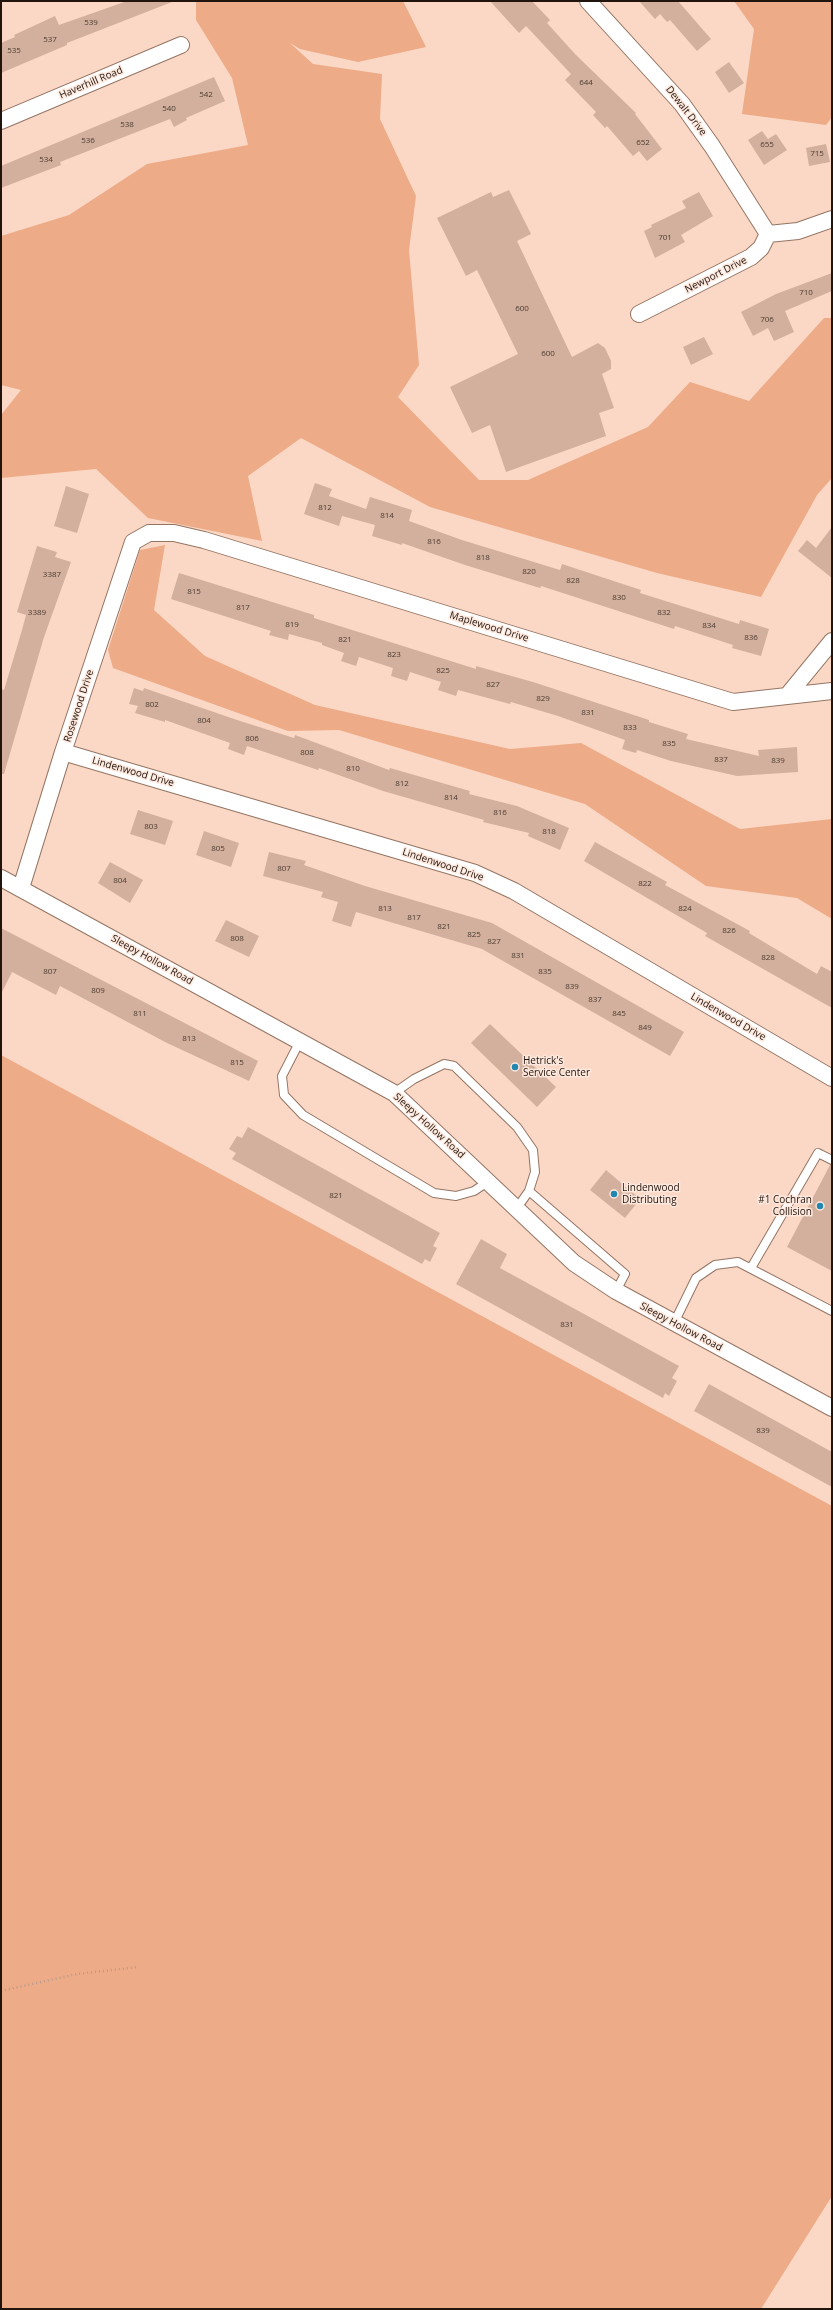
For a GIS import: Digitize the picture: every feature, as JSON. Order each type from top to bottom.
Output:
[{"type":"street","name":"Dewalt Drive","points":[[588,1],[682,104],[712,146],[768,234]]},
{"type":"street","name":"Haverhill Road","points":[[1,121],[181,45]]},
{"type":"street","points":[[768,234],[798,231],[832,218]]},
{"type":"street","name":"Newport Drive","points":[[639,314],[751,257],[761,248],[768,234]]},
{"type":"street","name":"Maplewood Drive","points":[[149,533],[174,533],[204,540],[733,702],[832,691]]},
{"type":"street","name":"Rosewood Drive","points":[[22,888],[63,752],[133,542],[149,533]]},
{"type":"street","points":[[787,696],[832,642]]},
{"type":"street","name":"Lindenwood Drive","points":[[63,752],[475,873],[514,892],[832,1078]]},
{"type":"street","name":"Sleepy Hollow Road","points":[[1,878],[22,888],[394,1093],[489,1181],[574,1263],[616,1291],[832,1408]]},
{"type":"lane","points":[[300,1041],[282,1076],[284,1095],[303,1115],[434,1193],[456,1196],[474,1191],[489,1181]]},
{"type":"lane","points":[[394,1093],[414,1079],[444,1064],[454,1066],[517,1127],[533,1150],[535,1172],[529,1191],[517,1208]]},
{"type":"lane","points":[[751,1268],[818,1153],[832,1160]]},
{"type":"lane","points":[[529,1191],[625,1274],[616,1291]]},
{"type":"lane","points":[[674,1323],[696,1278],[715,1265],[738,1262],[832,1311]]},
{"type":"path","points":[[1,1991],[77,1974],[138,1967]]},
{"type":"shaded area","points":[[196,1],[403,1],[426,47],[358,62],[300,49],[290,43],[313,64],[382,74],[380,119],[416,196],[409,250],[419,365],[398,397],[479,480],[528,480],[648,427],[690,382],[749,401],[824,318],[832,318],[832,478],[817,495],[761,597],[657,573],[430,507],[301,438],[248,476],[262,541],[148,518],[96,469],[1,478],[1,415],[21,390],[1,385],[1,236],[69,215],[147,164],[248,145],[232,78],[196,20]]},
{"type":"shaded area","points":[[734,1],[832,1],[832,117],[826,125],[742,114],[754,29]]},
{"type":"shaded area","points":[[165,545],[154,610],[205,656],[315,705],[510,749],[581,743],[740,829],[832,819],[832,919],[797,898],[706,886],[585,804],[339,730],[288,731],[113,668],[108,650],[140,550]]},
{"type":"shaded area","points":[[1,1055],[832,1506],[832,2196],[761,2309],[1,2309]]},
{"type":"building","points":[[127,1],[172,2],[67,43],[67,45],[1,73],[1,43],[15,37],[14,35],[55,16],[59,25]]},
{"type":"building","points":[[490,1],[532,1],[550,20],[547,23],[576,55],[636,113],[635,114],[662,149],[647,161],[639,151],[633,156],[607,126],[605,128],[593,115],[596,112],[565,80],[571,74],[526,26],[519,33]]},
{"type":"building","points":[[639,1],[678,1],[711,39],[697,51],[670,20],[667,22],[660,14],[655,19]]},
{"type":"building","points":[[729,62],[744,83],[729,93],[715,72]]},
{"type":"building","points":[[214,77],[225,101],[186,118],[187,120],[174,127],[170,119],[60,162],[61,165],[1,188],[1,166]]},
{"type":"building","points":[[762,131],[768,139],[776,134],[787,150],[764,165],[748,140]]},
{"type":"building","points":[[826,144],[830,162],[809,166],[806,148]]},
{"type":"building","points":[[509,190],[531,234],[517,241],[572,357],[598,343],[605,348],[611,361],[611,369],[602,374],[614,408],[599,413],[606,436],[506,472],[490,425],[472,433],[450,387],[518,354],[477,270],[466,276],[437,218],[491,192],[493,197]]},
{"type":"building","points":[[699,192],[713,216],[681,235],[685,242],[655,258],[644,231],[652,227],[651,225],[686,208],[682,201]]},
{"type":"building","points":[[832,273],[832,291],[785,311],[794,332],[774,341],[768,328],[753,336],[741,312],[776,294]]},
{"type":"building","points":[[704,337],[713,354],[691,365],[683,347]]},
{"type":"building","points":[[315,483],[332,489],[329,496],[366,509],[370,497],[412,510],[409,521],[462,540],[560,570],[562,564],[641,590],[640,593],[739,624],[740,620],[769,629],[761,656],[732,648],[733,645],[675,626],[674,629],[541,586],[540,588],[465,565],[402,543],[402,545],[372,536],[375,525],[342,516],[339,526],[304,514]]},
{"type":"building","points":[[66,486],[89,494],[77,533],[54,526]]},
{"type":"building","points":[[832,527],[832,578],[798,551],[807,540],[816,548]]},
{"type":"building","points":[[37,546],[57,552],[55,557],[71,562],[44,637],[4,774],[1,774],[1,689],[4,690],[26,615],[17,612]]},
{"type":"building","points":[[179,573],[314,615],[314,618],[476,669],[476,666],[533,682],[688,734],[686,739],[759,756],[758,750],[797,747],[798,772],[737,776],[671,761],[637,750],[636,753],[622,749],[625,740],[558,716],[511,702],[510,704],[458,690],[456,696],[438,690],[441,682],[410,672],[407,681],[391,676],[393,668],[359,657],[356,666],[341,661],[344,653],[322,645],[322,643],[289,634],[288,640],[269,635],[271,631],[171,599]]},
{"type":"building","points":[[134,688],[143,691],[144,688],[294,738],[295,735],[389,770],[390,768],[470,791],[469,794],[517,806],[569,828],[560,850],[528,836],[529,833],[483,822],[484,820],[383,791],[319,768],[318,770],[247,746],[244,755],[228,749],[230,743],[165,720],[165,722],[135,713],[138,706],[129,704]]},
{"type":"building","points":[[138,810],[173,821],[165,845],[130,834]]},
{"type":"building","points":[[204,831],[239,843],[231,867],[196,855]]},
{"type":"building","points":[[595,842],[667,882],[665,885],[750,931],[749,933],[817,974],[821,966],[832,972],[832,1008],[705,936],[707,933],[584,861]]},
{"type":"building","points":[[269,852],[306,861],[304,865],[365,886],[492,923],[684,1032],[670,1056],[482,949],[356,912],[351,927],[332,921],[338,902],[321,897],[323,892],[263,876]]},
{"type":"building","points":[[110,862],[143,880],[130,903],[98,883]]},
{"type":"building","points":[[226,920],[259,936],[249,957],[215,941]]},
{"type":"building","points":[[1,928],[258,1061],[249,1081],[167,1043],[60,986],[56,995],[12,972],[1,994]]},
{"type":"building","points":[[490,1024],[556,1087],[537,1107],[471,1043]]},
{"type":"building","points":[[248,1127],[440,1233],[433,1246],[437,1248],[430,1262],[425,1259],[422,1264],[232,1159],[236,1153],[229,1149],[237,1136],[242,1138]]},
{"type":"building","name":"#1 Cochran Collision","points":[[830,1165],[832,1165],[832,1271],[787,1247]]},
{"type":"building","points":[[606,1170],[640,1199],[625,1218],[590,1190]]},
{"type":"building","points":[[481,1239],[507,1254],[500,1268],[679,1366],[672,1378],[677,1381],[669,1396],[665,1393],[663,1398],[456,1284]]},
{"type":"building","points":[[709,1384],[832,1452],[832,1487],[694,1411]]},
{"type":"place","name":"Hetrick's Service Center","points":[[515,1067]]},
{"type":"place","name":"Lindenwood Distributing","points":[[614,1194]]},
{"type":"place","name":"#1 Cochran Collision","points":[[820,1206]]}]
